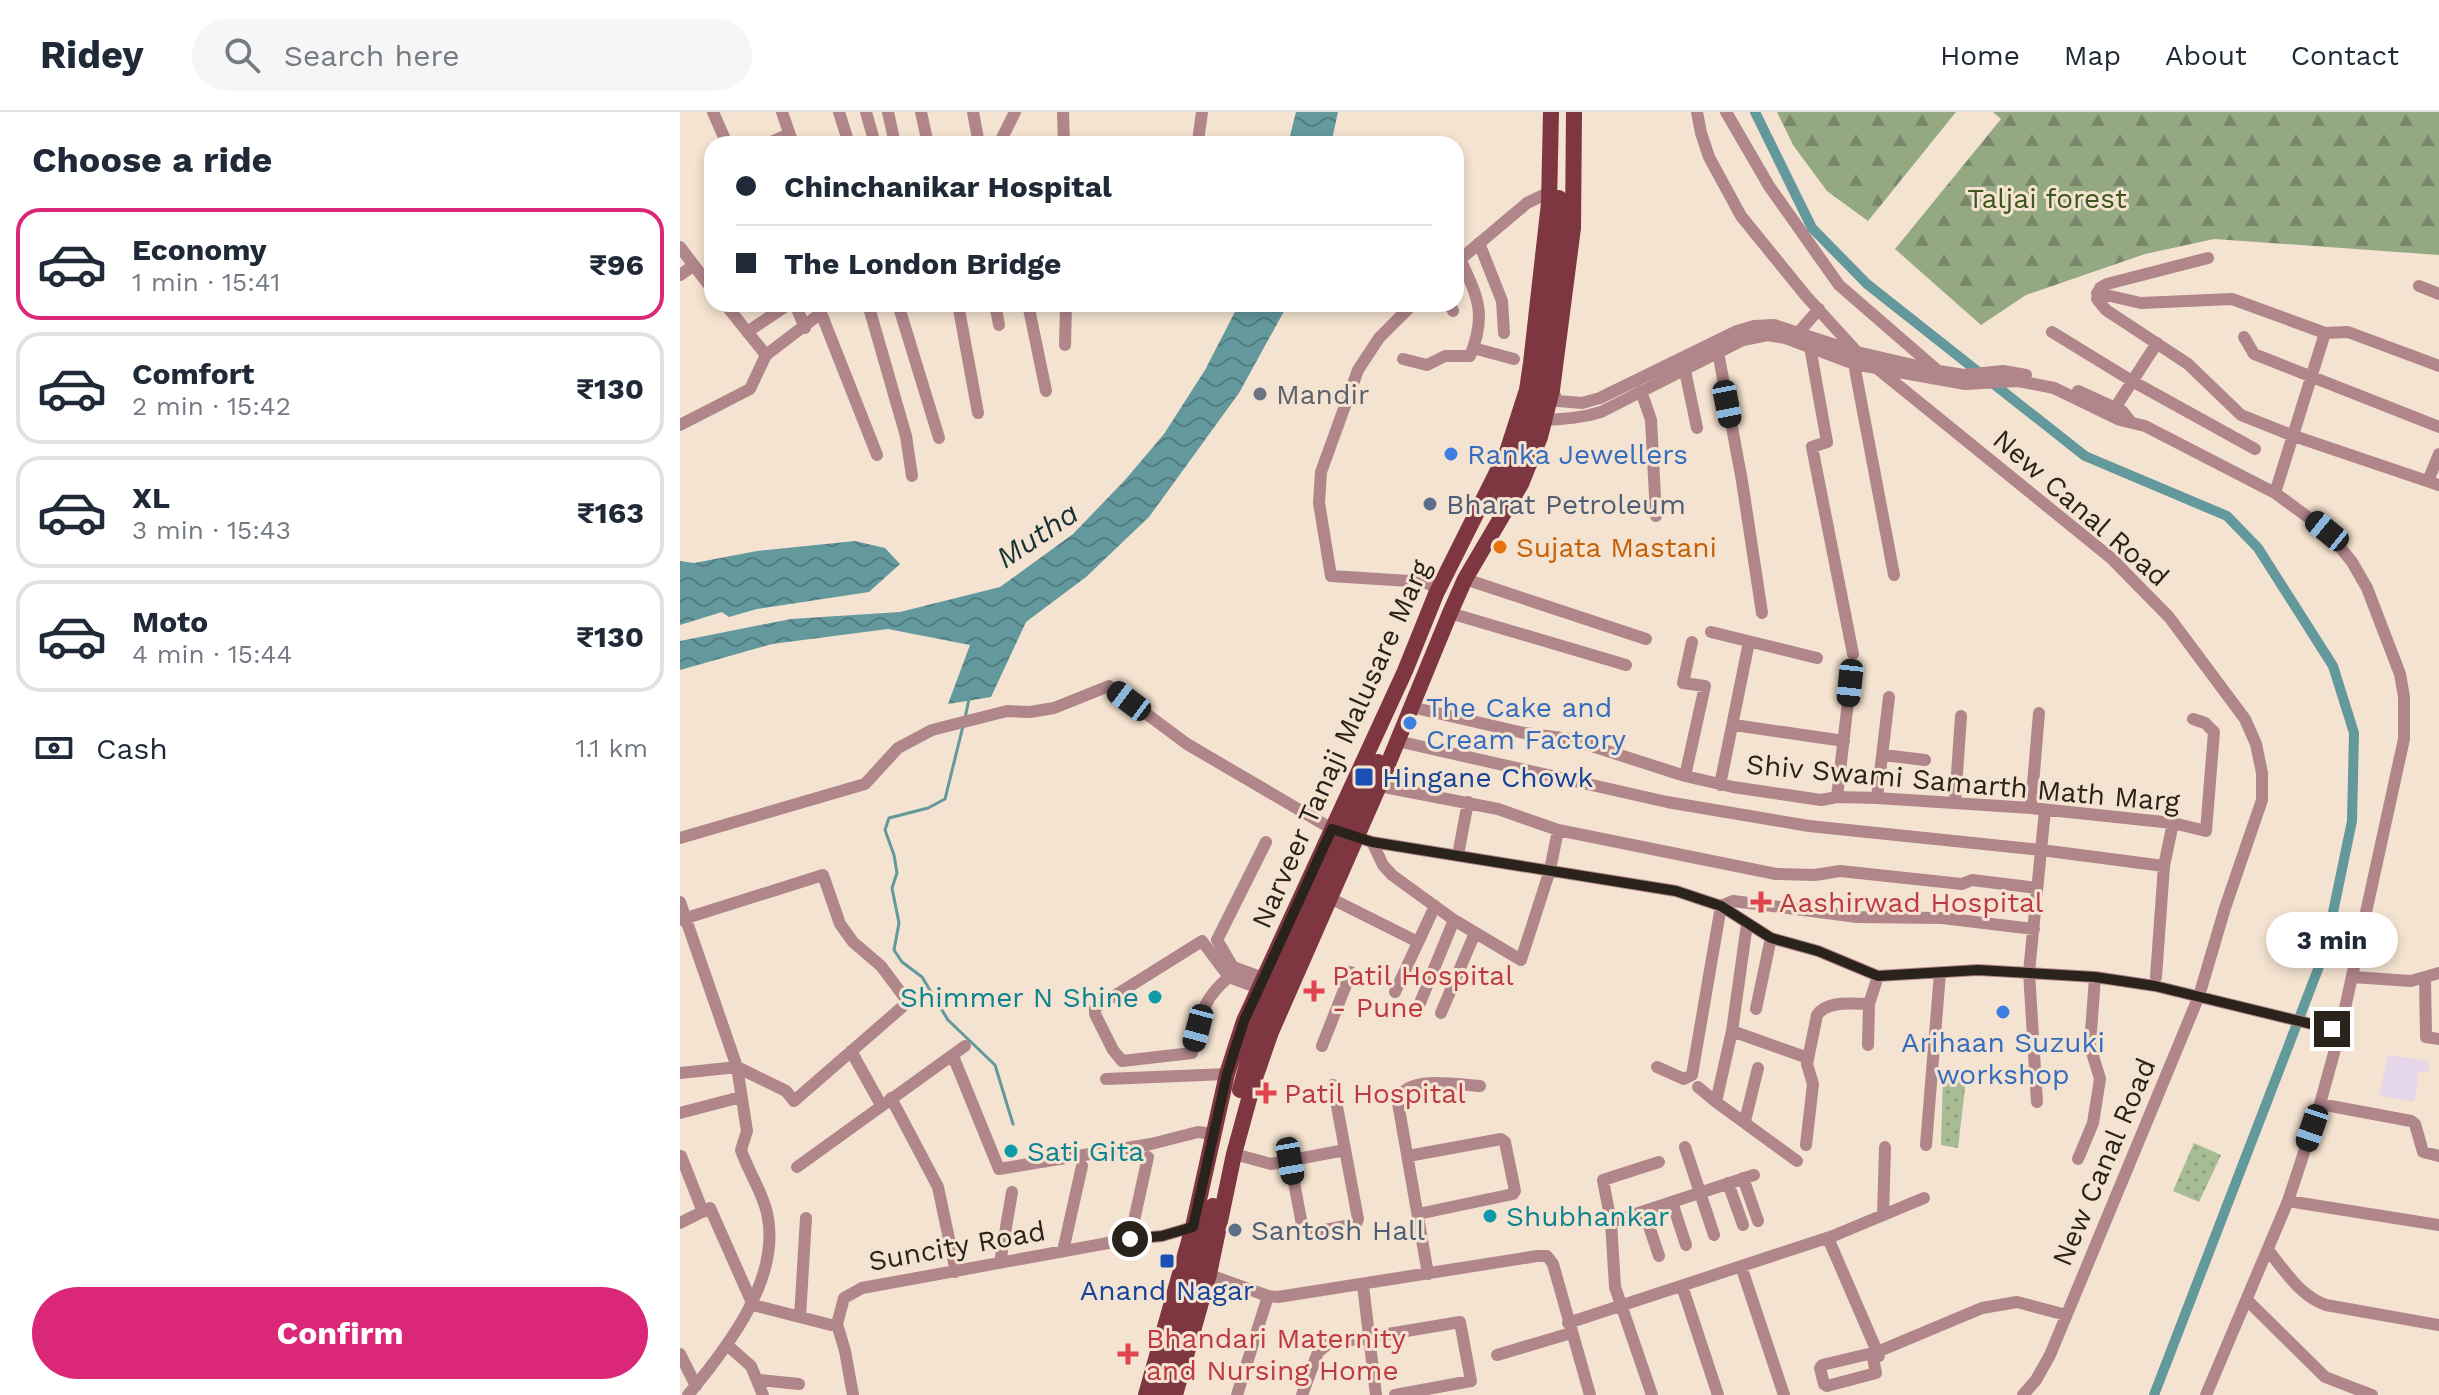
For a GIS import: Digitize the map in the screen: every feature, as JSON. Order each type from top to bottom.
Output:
[{"type":"main road","name":"Narveer Tanaji Malusare Marg","points":[[1146,1395],[1193,1227],[1227,1074],[1244,1021],[1405,671],[1438,589],[1502,465],[1527,390],[1550,192],[1551,112]]},
{"type":"main road","points":[[1161,1395],[1258,1024],[1369,782],[1458,577],[1507,488],[1526,439],[1539,387],[1555,273],[1561,112]]},
{"type":"main road","name":"Narveer Tanaji Malusare Marg","points":[[1175,1395],[1209,1274],[1234,1154],[1271,1032],[1330,898],[1364,840],[1379,786],[1465,579],[1521,484],[1540,437],[1552,390],[1573,228],[1574,112]]},
{"type":"main road","points":[[1155,1395],[1235,1077],[1252,1023],[1443,592],[1491,503],[1502,465]]},
{"type":"street","points":[[713,112],[724,136]]},
{"type":"street","points":[[782,112],[790,136]]},
{"type":"street","points":[[839,112],[846,136]]},
{"type":"street","points":[[866,112],[873,136]]},
{"type":"street","points":[[888,112],[893,136]]},
{"type":"street","points":[[921,112],[926,136]]},
{"type":"street","points":[[973,112],[978,136]]},
{"type":"street","points":[[1003,136],[1015,112]]},
{"type":"street","points":[[1063,112],[1064,136]]},
{"type":"street","points":[[1199,136],[1202,112]]},
{"type":"street","points":[[1697,112],[1709,157],[1741,216],[1856,358],[1894,575]]},
{"type":"street","points":[[1726,112],[1769,186],[1839,285],[1939,371]]},
{"type":"street","points":[[1464,255],[1527,203],[1550,192]]},
{"type":"street","points":[[1479,243],[1502,301],[1504,333]]},
{"type":"street","points":[[680,247],[704,278]]},
{"type":"street","points":[[2097,293],[2107,284],[2208,258]]},
{"type":"street","points":[[680,275],[694,265]]},
{"type":"street","points":[[1403,359],[1427,365],[1445,356],[1470,356],[1479,333],[1478,297],[1464,271]]},
{"type":"street","points":[[2419,286],[2439,294]]},
{"type":"street","points":[[2097,293],[2141,303],[2232,299],[2325,333],[2348,332],[2439,366]]},
{"type":"street","points":[[2097,293],[2101,306],[2188,364],[2241,415],[2433,483],[2439,454]]},
{"type":"street","points":[[1799,332],[1819,309]]},
{"type":"street","points":[[731,312],[766,355]]},
{"type":"street","points":[[747,332],[779,312]]},
{"type":"street","points":[[796,312],[805,328]]},
{"type":"street","points":[[870,312],[906,436],[912,476]]},
{"type":"street","points":[[900,312],[939,438]]},
{"type":"street","points":[[959,312],[978,413]]},
{"type":"street","points":[[997,312],[999,325]]},
{"type":"street","points":[[1030,312],[1046,391]]},
{"type":"street","points":[[1065,345],[1066,312]]},
{"type":"street","points":[[1405,312],[1379,338],[1358,370],[1321,472],[1319,503],[1331,576],[1425,582],[1438,589]]},
{"type":"street","points":[[680,425],[750,389],[766,355],[821,313],[877,455]]},
{"type":"street","points":[[1527,390],[1535,411],[1544,420],[1583,418],[1641,391],[1684,363],[1754,326],[1774,325],[1799,332],[1880,371],[1964,380],[2003,376],[2050,380],[2122,411],[2130,421]]},
{"type":"street","points":[[2052,332],[2132,381],[2255,449]]},
{"type":"street","points":[[2275,493],[2325,333]]},
{"type":"street","points":[[1552,390],[1558,401],[1582,403],[1743,340],[1768,335],[1856,358],[1939,371],[1964,380]]},
{"type":"street","points":[[2244,337],[2254,354],[2439,427]]},
{"type":"street","points":[[2115,408],[2157,343]]},
{"type":"street","points":[[1810,347],[1827,442],[1812,447],[1852,661],[1837,797]]},
{"type":"street","points":[[1473,348],[1514,359]]},
{"type":"street","points":[[1718,352],[1762,613]]},
{"type":"street","points":[[1684,363],[1697,428]]},
{"type":"street","name":"New Canal Road","points":[[1880,371],[2111,558],[2145,591],[2169,617],[2245,719],[2256,744],[2262,773],[2262,800],[2199,996],[2050,1355],[2023,1395]]},
{"type":"street","points":[[2003,376],[2054,388],[2120,420],[2145,426],[2275,493],[2327,531],[2352,562],[2378,612],[2400,674],[2404,697],[2404,739],[2352,977],[2336,1030],[2320,1104],[2288,1201],[2206,1395]]},
{"type":"street","points":[[1641,391],[1651,420],[1656,516]]},
{"type":"street","points":[[2219,430],[2233,427],[2241,415]]},
{"type":"street","points":[[1465,579],[1646,639]]},
{"type":"street","points":[[1450,613],[1626,665]]},
{"type":"street","points":[[1711,632],[1817,658]]},
{"type":"street","points":[[1685,776],[1705,686],[1683,683],[1692,642]]},
{"type":"street","points":[[1720,785],[1749,642]]},
{"type":"street","points":[[680,838],[865,784],[898,748],[932,730],[1007,711],[1030,712],[1054,708],[1109,686],[1187,744],[1332,829],[1364,840],[1676,891],[1721,906],[1771,938],[1818,951],[1878,976],[1978,970],[2095,977],[2199,996],[2336,1030]]},
{"type":"street","points":[[1877,798],[1889,697]]},
{"type":"street","name":"Shiv Swami Samarth Math Marg","points":[[1411,707],[1524,733],[1570,739],[1720,785],[1821,800],[1837,797],[1877,798],[2031,808],[2173,823],[2206,831],[2214,732],[2205,723],[2193,719]]},
{"type":"street","points":[[2031,808],[2039,713]]},
{"type":"street","points":[[1955,803],[1961,716]]},
{"type":"street","points":[[1734,725],[1844,741]]},
{"type":"street","points":[[1397,741],[1667,802],[1793,824],[2164,866]]},
{"type":"street","points":[[1883,755],[1925,760]]},
{"type":"street","points":[[1379,786],[1498,809],[1558,830],[1776,874],[1840,871],[1962,884],[1972,880],[2037,888]]},
{"type":"street","points":[[1458,855],[1468,802]]},
{"type":"street","points":[[2037,1102],[2029,972],[2045,810]]},
{"type":"street","points":[[2156,977],[2164,866],[2173,823]]},
{"type":"street","points":[[1364,840],[1392,875],[1454,920],[1521,960],[1550,870],[1558,830]]},
{"type":"street","points":[[1261,983],[1233,967],[1217,940],[1266,842]]},
{"type":"street","points":[[681,1071],[737,1067],[786,1091],[794,1101],[908,1002],[881,966],[853,942],[840,924],[823,875],[682,920]]},
{"type":"street","points":[[1330,898],[1418,942]]},
{"type":"street","points":[[1721,906],[1738,901],[1857,917],[1942,918],[2034,929]]},
{"type":"street","points":[[680,902],[682,920],[737,1067],[747,1131],[741,1150],[768,1214],[769,1240],[753,1305],[692,1390]]},
{"type":"street","points":[[1395,992],[1435,906]]},
{"type":"street","points":[[1657,1067],[1684,1079],[1692,1075],[1721,906]]},
{"type":"street","points":[[1420,1003],[1454,920]]},
{"type":"street","points":[[1716,1102],[1732,1031],[1747,924]]},
{"type":"street","points":[[1441,1013],[1475,933]]},
{"type":"street","points":[[1756,1009],[1771,938]]},
{"type":"street","points":[[1229,977],[1211,992],[1204,1004],[1192,1053],[1122,1061],[1095,1014],[1095,1008],[1202,941],[1229,977],[1261,983]]},
{"type":"street","points":[[1322,1046],[1351,972]]},
{"type":"street","points":[[1926,1145],[1940,973]]},
{"type":"street","points":[[2352,977],[2411,981],[2439,973]]},
{"type":"street","points":[[1868,1045],[1869,1004],[1878,976]]},
{"type":"street","points":[[2078,1159],[2093,1123],[2100,1079],[2090,1046],[2095,977]]},
{"type":"street","points":[[2425,977],[2426,1037],[2439,1039]]},
{"type":"street","points":[[1806,1145],[1813,1084],[1808,1071],[1808,1058],[1817,1015],[1821,1009],[1833,1005],[1869,1004]]},
{"type":"street","points":[[1732,1031],[1808,1058]]},
{"type":"street","points":[[797,1167],[965,1046]]},
{"type":"street","points":[[851,1051],[938,1187],[956,1272]]},
{"type":"street","points":[[953,1056],[999,1169],[1151,1144],[1198,1132],[1213,1134]]},
{"type":"street","points":[[1745,1121],[1758,1068]]},
{"type":"street","points":[[1106,1079],[1227,1074]]},
{"type":"street","points":[[1428,1274],[1399,1095],[1405,1088],[1418,1083],[1480,1086]]},
{"type":"street","points":[[1290,1161],[1303,1230],[1309,1233],[1353,1226],[1358,1219],[1333,1085]]},
{"type":"street","points":[[1698,1087],[1797,1161]]},
{"type":"street","points":[[680,1113],[741,1097]]},
{"type":"street","points":[[2320,1104],[2411,1121],[2415,1124],[2423,1152],[2439,1156]]},
{"type":"street","points":[[1408,1156],[1501,1139],[1505,1142],[1515,1191],[1513,1194],[1418,1214]]},
{"type":"street","points":[[1685,1147],[1714,1235]]},
{"type":"street","points":[[1883,1215],[1885,1147]]},
{"type":"street","points":[[1234,1154],[1271,1164],[1345,1150]]},
{"type":"street","points":[[681,1156],[703,1212]]},
{"type":"street","points":[[1130,1239],[1148,1157]]},
{"type":"street","points":[[1652,1395],[1615,1287],[1611,1222],[1603,1180],[1659,1162]]},
{"type":"street","points":[[1063,1251],[1082,1166]]},
{"type":"street","points":[[1611,1222],[1748,1176],[1758,1221]]},
{"type":"street","points":[[1728,1183],[1743,1225]]},
{"type":"street","points":[[1000,1263],[1012,1192]]},
{"type":"street","points":[[1497,1355],[1622,1306],[1828,1238],[1924,1198]]},
{"type":"street","points":[[2288,1201],[2439,1225]]},
{"type":"street","points":[[1672,1202],[1686,1245]]},
{"type":"street","points":[[680,1223],[710,1208],[753,1305]]},
{"type":"street","points":[[1644,1211],[1659,1256]]},
{"type":"street","points":[[800,1317],[806,1218]]},
{"type":"street","points":[[1193,1227],[1218,1233]]},
{"type":"street","name":"Suncity Road","points":[[837,1324],[847,1295],[862,1288],[1130,1239],[1162,1236],[1193,1227]]},
{"type":"street","points":[[1828,1238],[1884,1372]]},
{"type":"street","points":[[2268,1250],[2313,1301],[2439,1325]]},
{"type":"street","points":[[1181,1268],[1278,1297],[1547,1256],[1553,1264],[1590,1395]]},
{"type":"street","points":[[1741,1266],[1784,1395]]},
{"type":"street","points":[[1363,1285],[1376,1395]]},
{"type":"street","points":[[1682,1286],[1718,1395]]},
{"type":"street","points":[[1237,1395],[1268,1296]]},
{"type":"street","points":[[2248,1301],[2325,1377],[2372,1395]]},
{"type":"street","points":[[1875,1352],[1982,1308],[2017,1302],[2066,1315]]},
{"type":"street","points":[[753,1305],[837,1324],[853,1395]]},
{"type":"street","points":[[1302,1395],[1322,1347],[1460,1322],[1471,1381],[1395,1395]]},
{"type":"street","points":[[727,1345],[744,1357],[759,1380],[763,1395]]},
{"type":"street","points":[[680,1354],[692,1390]]},
{"type":"street","points":[[759,1380],[799,1384]]},
{"type":"shaded area","points":[[2388,1055],[2429,1061],[2429,1073],[2419,1071],[2417,1074],[2414,1102],[2379,1096]]},
{"type":"green space","name":"Taljai forest","points":[[1777,112],[1956,112],[1868,221],[1827,191],[1793,145]]},
{"type":"green space","name":"Taljai forest","points":[[1993,112],[2439,112],[2439,255],[2214,239],[2145,254],[2026,295],[1981,325],[1895,249],[2001,119]]},
{"type":"green space","points":[[1967,1071],[1958,1148],[1941,1145],[1943,1075]]},
{"type":"green space","points":[[2194,1143],[2221,1155],[2199,1202],[2173,1191]]},
{"type":"water","points":[[1296,112],[1338,112],[1333,136],[1290,136]]},
{"type":"water","points":[[1235,312],[1284,312],[1239,393],[1149,517],[1086,577],[1026,622],[991,697],[948,704],[970,645],[888,629],[772,644],[680,670],[680,641],[791,619],[900,612],[1000,587],[1073,534],[1125,480],[1164,434],[1205,370]]},
{"type":"water","points":[[855,541],[885,548],[900,564],[869,592],[757,609],[729,617],[722,612],[680,625],[680,561],[694,563],[757,551]]},
{"type":"waterway","points":[[1755,112],[1812,228],[1867,284],[2085,456],[2227,516],[2258,548],[2333,666],[2354,733],[2352,821],[2325,951],[2154,1395]]},
{"type":"waterway","points":[[965,718],[969,699]]},
{"type":"waterway","points":[[963,726],[945,799],[928,808],[889,818],[885,830],[897,873],[892,888],[899,923],[894,950],[902,962],[922,977],[948,1020],[995,1065],[1013,1124]]},
{"type":"place","name":"Mandir","points":[[1260,394]]},
{"type":"place","name":"Ranka Jewellers","points":[[1451,454]]},
{"type":"place","name":"Bharat Petroleum","points":[[1430,504]]},
{"type":"place","name":"Sujata Mastani","points":[[1500,547]]},
{"type":"place","name":"The Cake and Cream Factory","points":[[1410,723]]},
{"type":"place","name":"Hingane Chowk","points":[[1364,777]]},
{"type":"place","name":"Aashirwad Hospital","points":[[1761,902]]},
{"type":"place","name":"Patil Hospital - Pune","points":[[1314,991]]},
{"type":"place","name":"Shimmer N Shine","points":[[1155,997]]},
{"type":"place","name":"Arihaan Suzuki workshop","points":[[2003,1012]]},
{"type":"place","name":"Patil Hospital","points":[[1266,1093]]},
{"type":"place","name":"Sati Gita","points":[[1011,1151]]},
{"type":"place","name":"Shubhankar","points":[[1490,1216]]},
{"type":"place","name":"Santosh Hall","points":[[1235,1230]]},
{"type":"place","name":"Anand Nagar","points":[[1167,1261]]},
{"type":"place","name":"Bhandari Maternity and Nursing Home","points":[[1128,1354]]},
{"type":"route","points":[[1130,1239],[1162,1236],[1193,1227],[1227,1074],[1244,1021],[1332,829],[1372,842],[1676,891],[1721,906],[1771,938],[1818,951],[1878,976],[1978,970],[2095,977],[2155,986],[2332,1029]]},
{"type":"water label","name":"Mutha","points":[[1037,535]]}]
